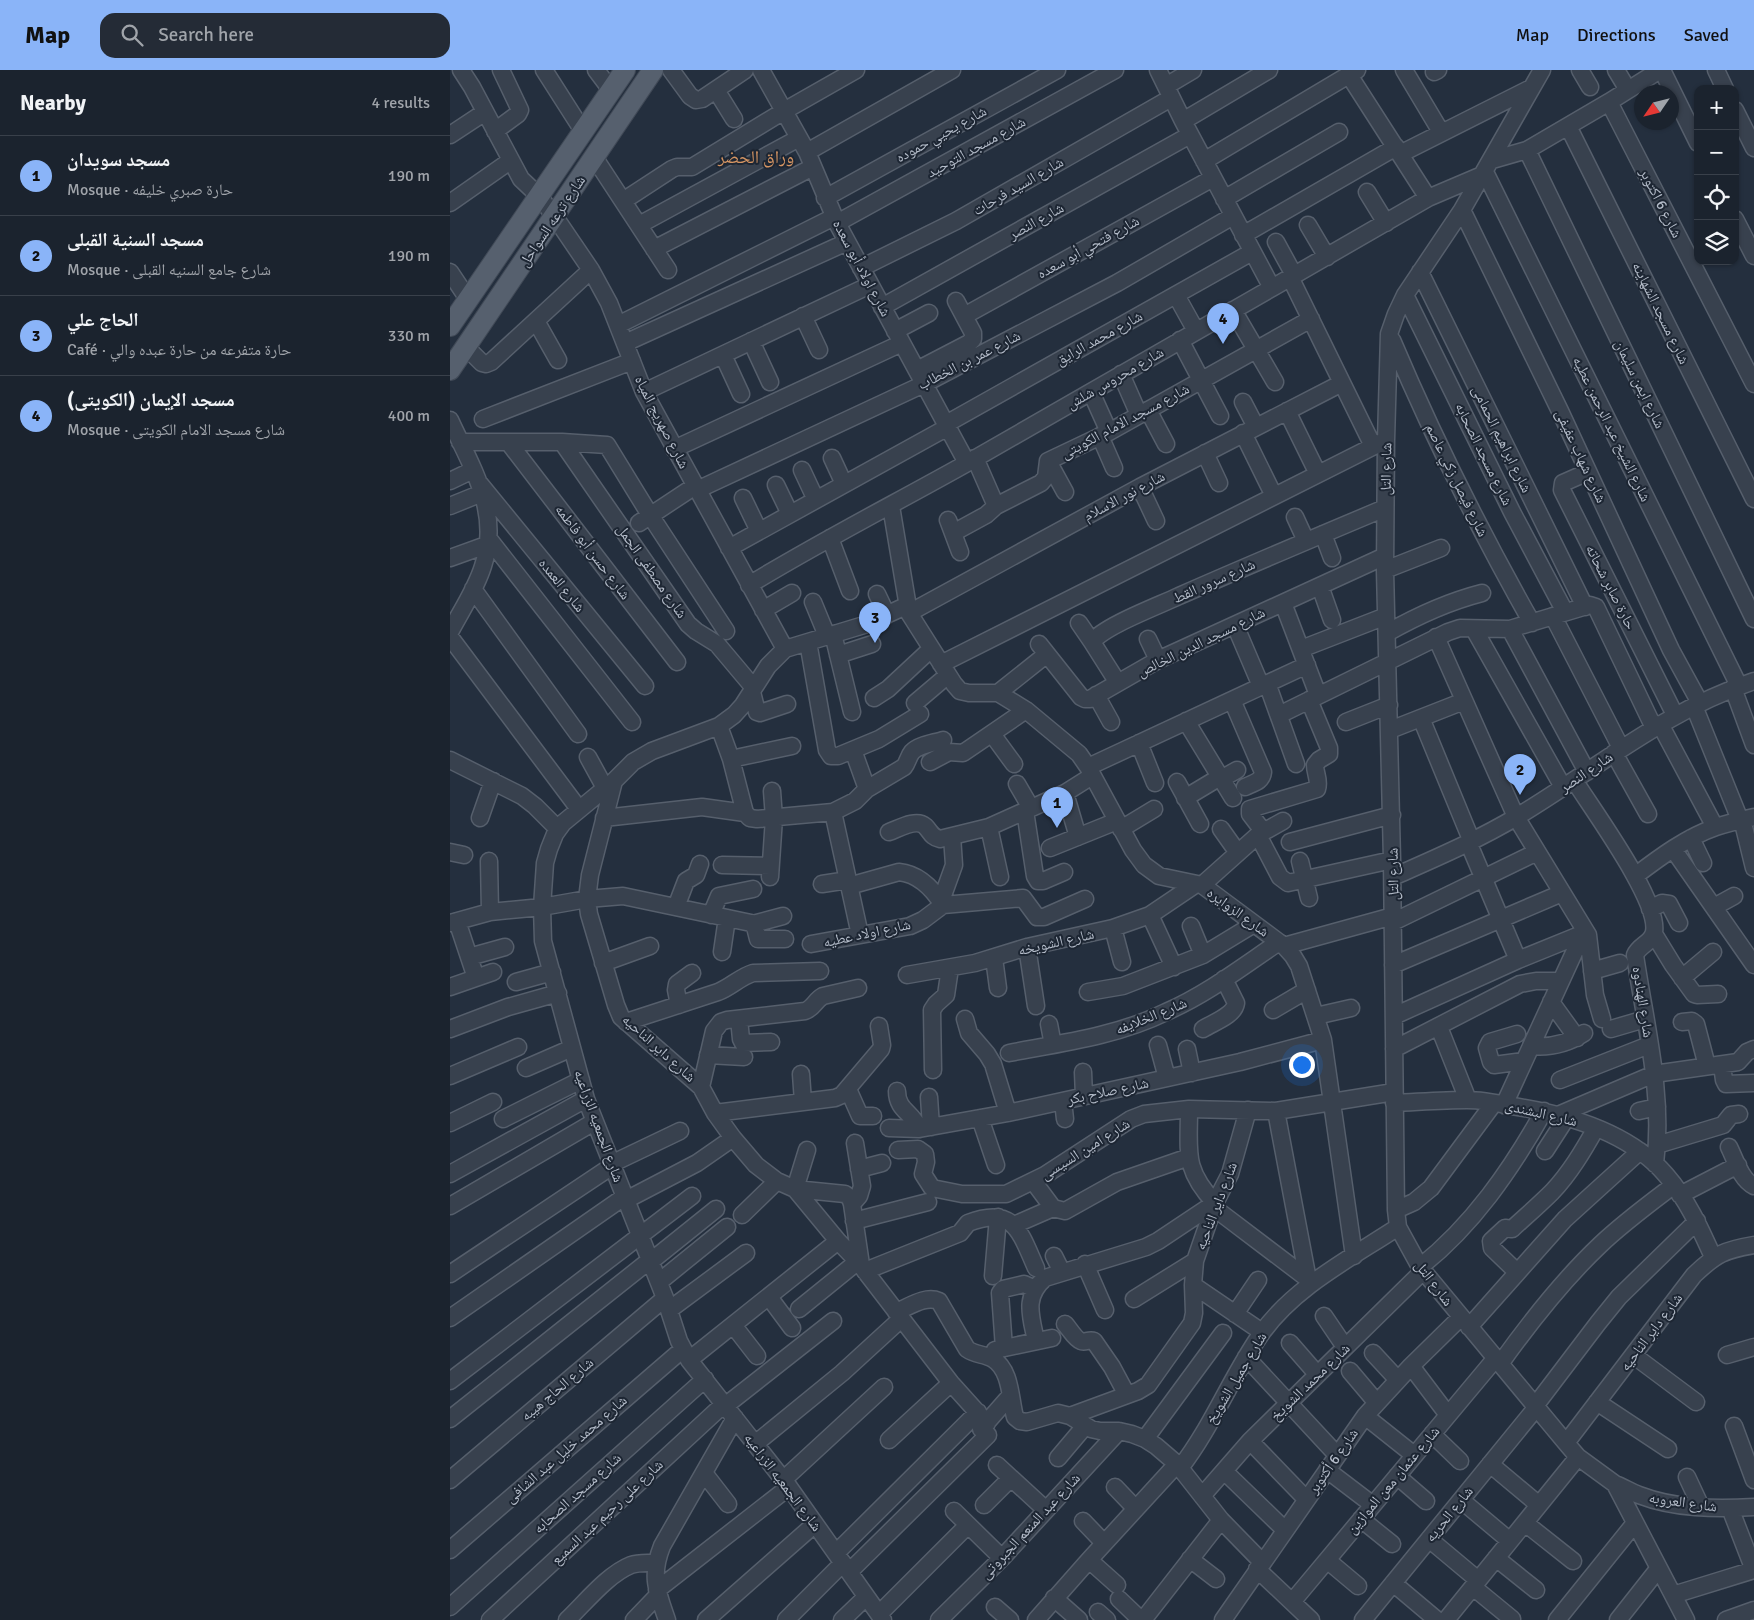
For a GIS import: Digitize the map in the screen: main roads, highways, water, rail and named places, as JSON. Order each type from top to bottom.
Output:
[{"type":"main road","name":"شارع ترعه السواحل","points":[[450,326],[625,70]]},
{"type":"main road","name":"شارع ترعه السواحل","points":[[450,370],[653,70]]},
{"type":"place","name":"مسجد الإيمان (الكويتى)","points":[[1223,344]]},
{"type":"place","name":"الحاج علي","points":[[875,643]]},
{"type":"place","name":"مسجد السنية القبلى","points":[[1520,795]]},
{"type":"place","name":"مسجد سويدان","points":[[1057,828]]},
{"type":"district","name":"وراق الحضر","points":[[756,157]]}]
